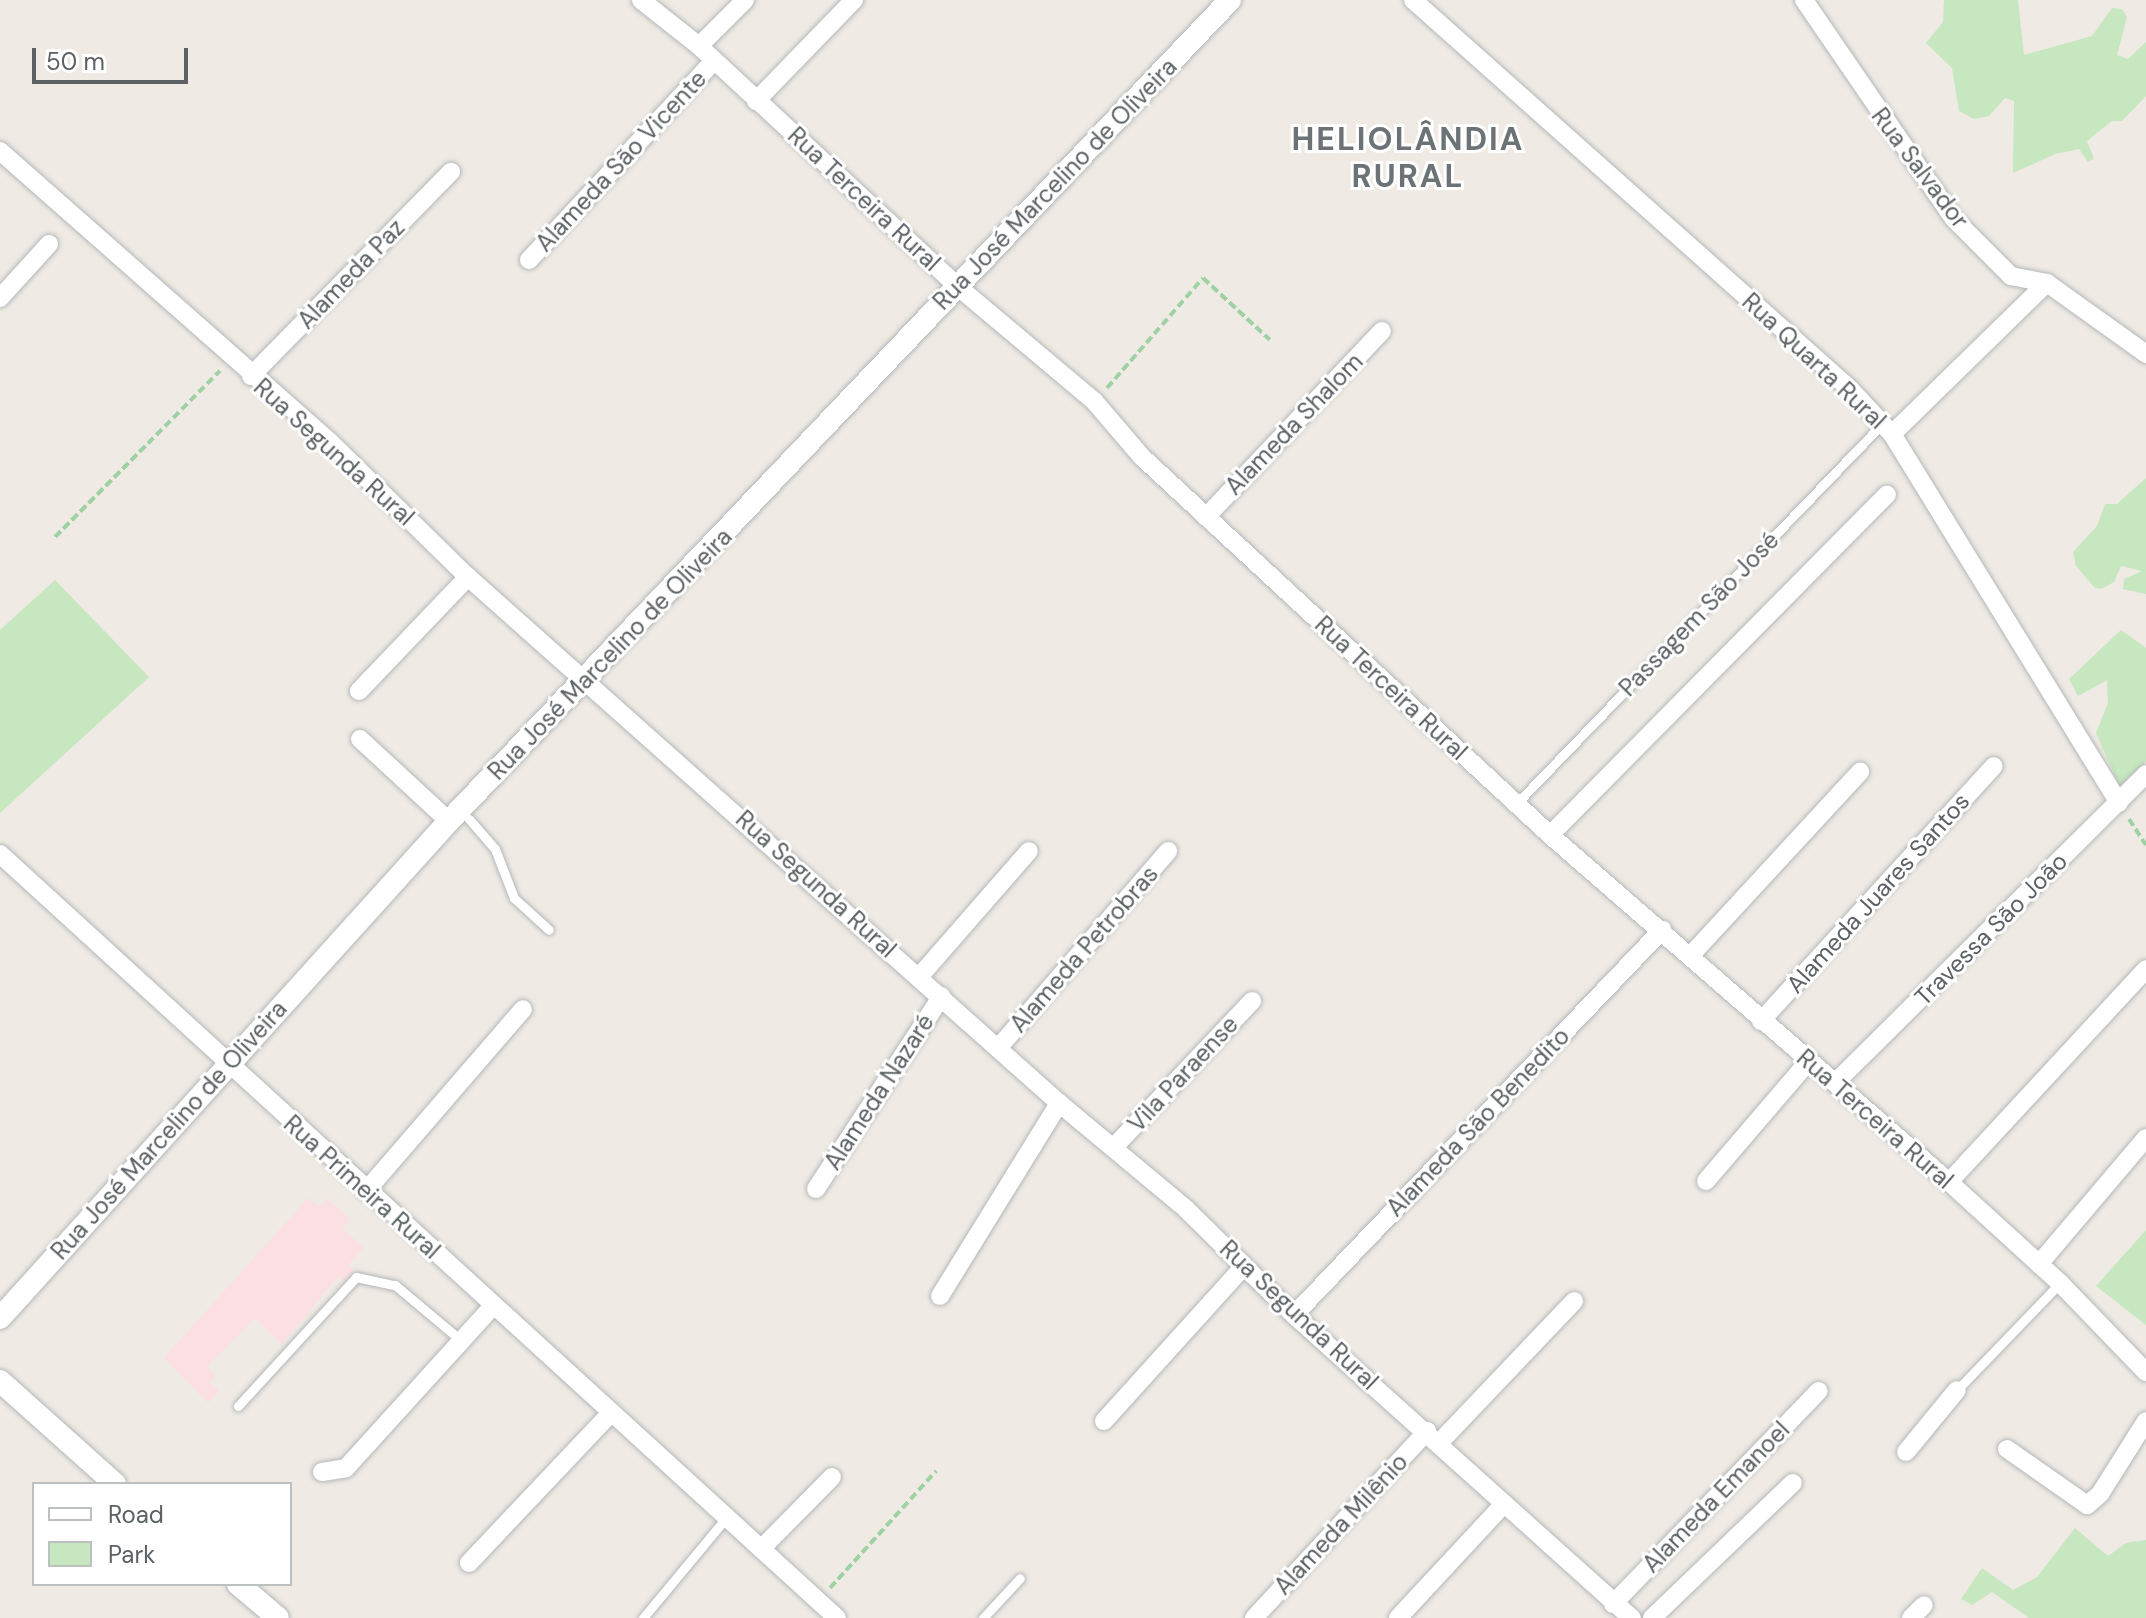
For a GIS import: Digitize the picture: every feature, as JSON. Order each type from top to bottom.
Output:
[{"type":"street","name":"Rua Terceira Rural","points":[[641,0],[699,46],[957,286],[1094,401],[1142,457],[1516,804],[1949,1182],[2060,1283],[2146,1372]]},
{"type":"street","points":[[699,46],[745,0]]},
{"type":"street","points":[[756,101],[854,0]]},
{"type":"street","name":"Rua José Marcelino de Oliveira","points":[[0,1318],[459,816],[1230,0]]},
{"type":"street","name":"Rua Quarta Rural","points":[[1413,0],[1850,389],[1887,429],[2119,803]]},
{"type":"street","name":"Rua Salvador","points":[[1804,0],[1954,219],[2011,276],[2047,283],[2146,354]]},
{"type":"street","name":"Alameda São Vicente","points":[[529,260],[714,61]]},
{"type":"street","name":"Rua Segunda Rural","points":[[0,151],[162,307],[330,442],[468,577],[588,679],[1059,1103],[1114,1147],[1624,1614]]},
{"type":"street","name":"Alameda Paz","points":[[251,376],[451,172]]},
{"type":"street","points":[[0,298],[49,244]]},
{"type":"street","name":"Passagem São José","points":[[1887,429],[2047,283]]},
{"type":"street","name":"Alameda Shalom","points":[[1206,517],[1382,331]]},
{"type":"street","points":[[1550,835],[1887,494]]},
{"type":"street","points":[[359,691],[468,577]]},
{"type":"street","points":[[360,739],[459,816]]},
{"type":"street","name":"Alameda Juares Santos","points":[[1761,1021],[1994,766]]},
{"type":"street","points":[[1690,956],[1860,772]]},
{"type":"street","name":"Travessa São João","points":[[1835,1083],[2146,774]]},
{"type":"street","points":[[919,977],[1029,851]]},
{"type":"street","name":"Alameda Petrobras","points":[[999,1047],[1168,851]]},
{"type":"street","name":"Rua Primeira Rural","points":[[0,854],[228,1066],[837,1618]]},
{"type":"street","name":"Alameda São Benedito","points":[[1294,1315],[1662,930]]},
{"type":"street","points":[[1949,1182],[2146,969]]},
{"type":"street","name":"Alameda Nazaré","points":[[816,1189],[942,996]]},
{"type":"street","name":"Vila Paraense","points":[[1114,1147],[1252,1001]]},
{"type":"street","points":[[366,1191],[523,1009]]},
{"type":"street","points":[[1706,1181],[1808,1062]]},
{"type":"street","points":[[940,1296],[1059,1103]]},
{"type":"street","points":[[2039,1264],[2146,1138]]},
{"type":"street","points":[[1104,1421],[1244,1266]]},
{"type":"street","name":"Alameda Milênio","points":[[1254,1618],[1433,1437],[1574,1301]]},
{"type":"street","points":[[322,1472],[346,1468],[493,1306]]},
{"type":"street","points":[[0,1381],[113,1482]]},
{"type":"street","points":[[1906,1452],[1957,1390]]},
{"type":"street","name":"Alameda Emanoel","points":[[1624,1614],[1819,1391]]},
{"type":"street","points":[[469,1563],[610,1414]]},
{"type":"street","points":[[2007,1449],[2081,1505],[2087,1505],[2100,1494],[2146,1421]]},
{"type":"street","points":[[761,1549],[832,1477]]},
{"type":"street","points":[[1652,1618],[1793,1483]]},
{"type":"street","points":[[1398,1618],[1504,1504]]},
{"type":"street","points":[[240,1586],[278,1618]]},
{"type":"lane","name":"Passagem São José","points":[[1516,804],[1887,429]]},
{"type":"lane","points":[[459,816],[495,849],[514,898],[549,930]]},
{"type":"lane","points":[[238,1406],[356,1277],[395,1285],[463,1342]]},
{"type":"lane","points":[[1957,1390],[2060,1283]]},
{"type":"lane","points":[[643,1618],[727,1517]]},
{"type":"lane","points":[[983,1618],[1020,1578]]},
{"type":"path","points":[[1094,401],[1203,278],[1270,340]]},
{"type":"path","points":[[55,537],[231,360]]},
{"type":"path","points":[[2119,803],[2146,845]]},
{"type":"path","points":[[818,1601],[936,1471]]},
{"type":"shaded area","points":[[308,1198],[320,1207],[327,1199],[350,1219],[342,1229],[364,1247],[348,1265],[354,1270],[345,1280],[337,1278],[282,1344],[255,1318],[208,1366],[215,1376],[210,1383],[219,1390],[208,1403],[164,1358]]},
{"type":"green space","points":[[1944,0],[2018,0],[2024,55],[2092,36],[2112,8],[2122,9],[2127,17],[2117,55],[2128,59],[2146,42],[2146,96],[2122,121],[2112,121],[2087,141],[2094,159],[2088,162],[2079,149],[2055,154],[2013,173],[2014,101],[2005,98],[1989,116],[1974,119],[1959,111],[1952,68],[1926,43],[1943,22]]},
{"type":"green space","points":[[2146,478],[2146,594],[2123,589],[2124,579],[2142,571],[2121,566],[2114,582],[2101,589],[2094,587],[2076,566],[2073,552],[2097,526],[2105,504],[2117,504]]},
{"type":"green space","points":[[55,580],[149,677],[0,813],[0,630]]},
{"type":"green space","points":[[2121,630],[2146,648],[2146,761],[2122,792],[2096,733],[2108,703],[2107,680],[2078,696],[2069,679]]},
{"type":"green space","points":[[2146,1230],[2146,1325],[2096,1286]]},
{"type":"green space","points":[[2075,1528],[2108,1556],[2126,1543],[2146,1540],[2146,1618],[2029,1618],[1992,1592],[1972,1605],[1961,1599],[1982,1568],[2013,1590],[2037,1577]]},
{"type":"district","name":"HELIOLÂNDIA RURAL","points":[[1408,158]]}]
